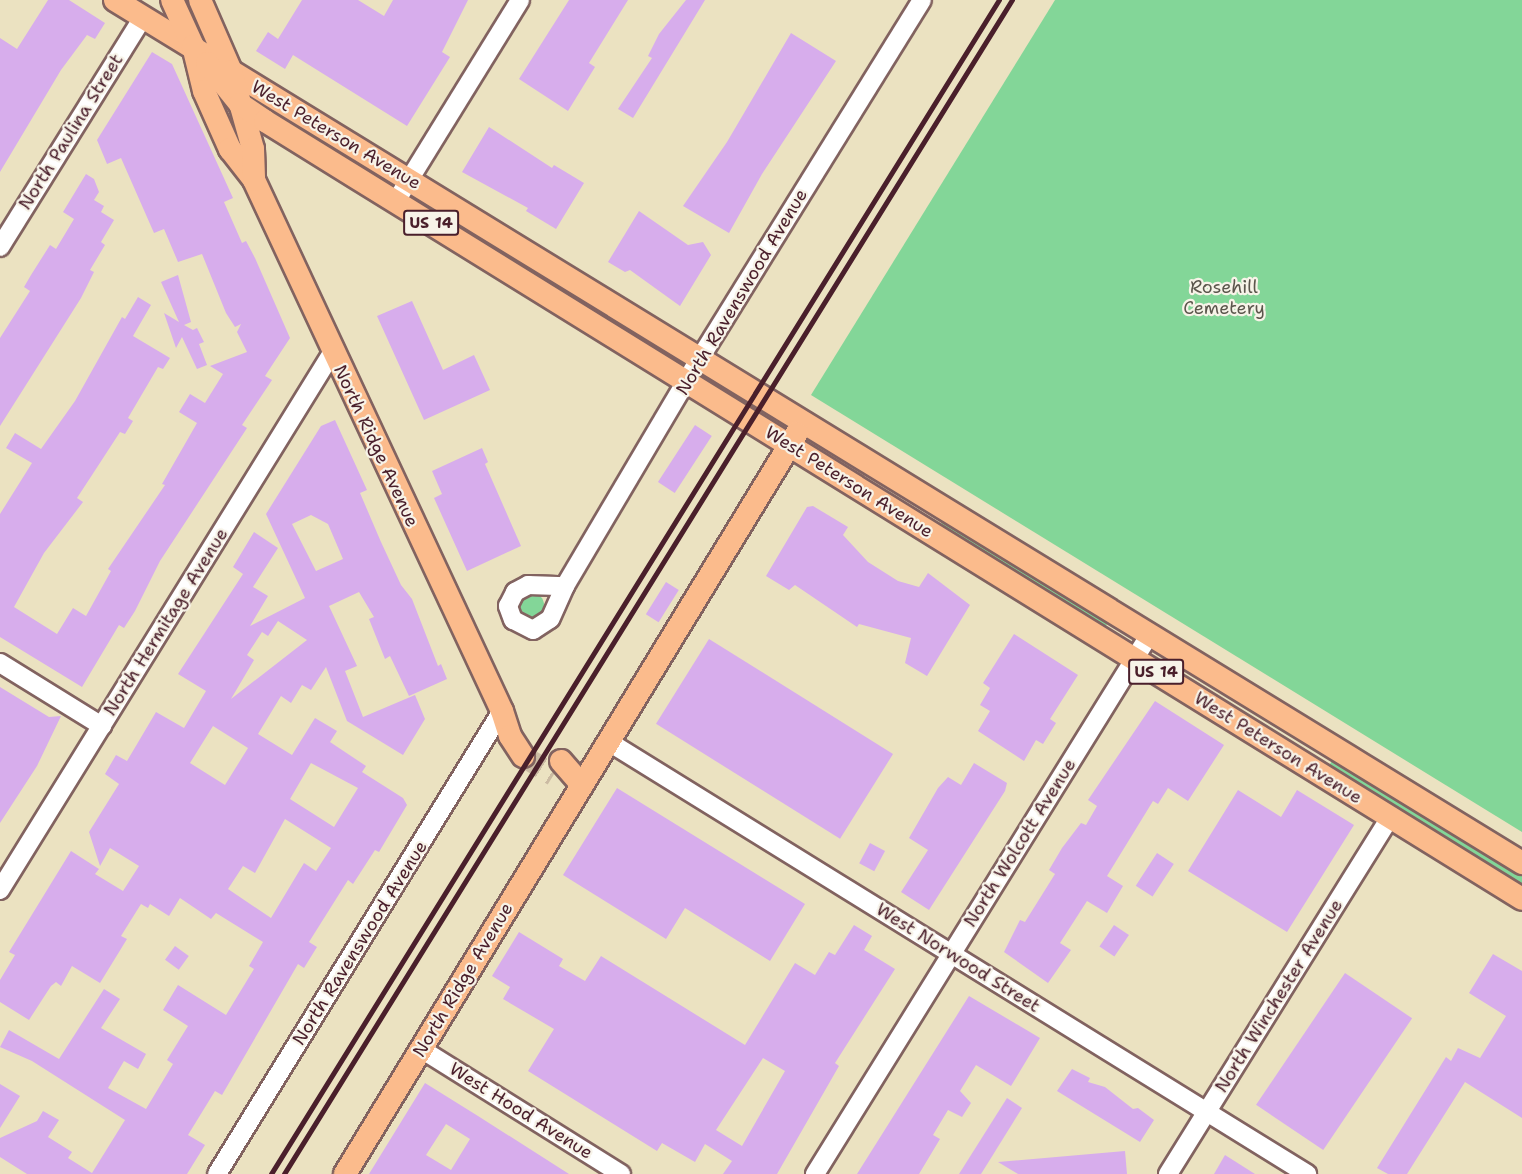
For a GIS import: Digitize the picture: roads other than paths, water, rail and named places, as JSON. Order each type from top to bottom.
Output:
[{"type":"main road","name":"West Peterson Avenue","points":[[115,0],[1522,863]]},
{"type":"main road","name":"North Ridge Avenue","points":[[172,0],[193,46],[204,91],[230,149],[254,180],[332,353],[502,711],[527,750]]},
{"type":"main road","name":"North Ridge Avenue","points":[[200,0],[231,71],[253,149],[254,180]]},
{"type":"main road","name":"West Peterson Avenue","points":[[193,46],[240,104],[1522,899]]},
{"type":"main road","points":[[557,768],[582,785],[804,422]]},
{"type":"main road","name":"North Ridge Avenue","points":[[345,1174],[582,785]]},
{"type":"street","points":[[396,201],[520,0]]},
{"type":"street","name":"North Ravenswood Avenue","points":[[565,586],[700,358],[922,0]]},
{"type":"street","name":"North Paulina Street","points":[[0,247],[143,17]]},
{"type":"street","name":"North Hermitage Avenue","points":[[0,890],[332,353]]},
{"type":"street","name":"North Wolcott Avenue","points":[[815,1174],[1150,634]]},
{"type":"street","points":[[0,663],[102,726]]},
{"type":"street","name":"North Ravenswood Avenue","points":[[217,1174],[502,711]]},
{"type":"street","name":"West Norwood Street","points":[[609,742],[1307,1174]]},
{"type":"street","name":"North Winchester Avenue","points":[[1168,1174],[1390,817]]},
{"type":"street","name":"West Hood Avenue","points":[[421,1049],[621,1174]]},
{"type":"tunnel","points":[[523,756],[553,775]]},
{"type":"railway","points":[[271,1174],[999,0]]},
{"type":"railway","points":[[284,1174],[1012,0]]},
{"type":"park label","name":"Rosehill Cemetery","points":[[1224,298]]}]
